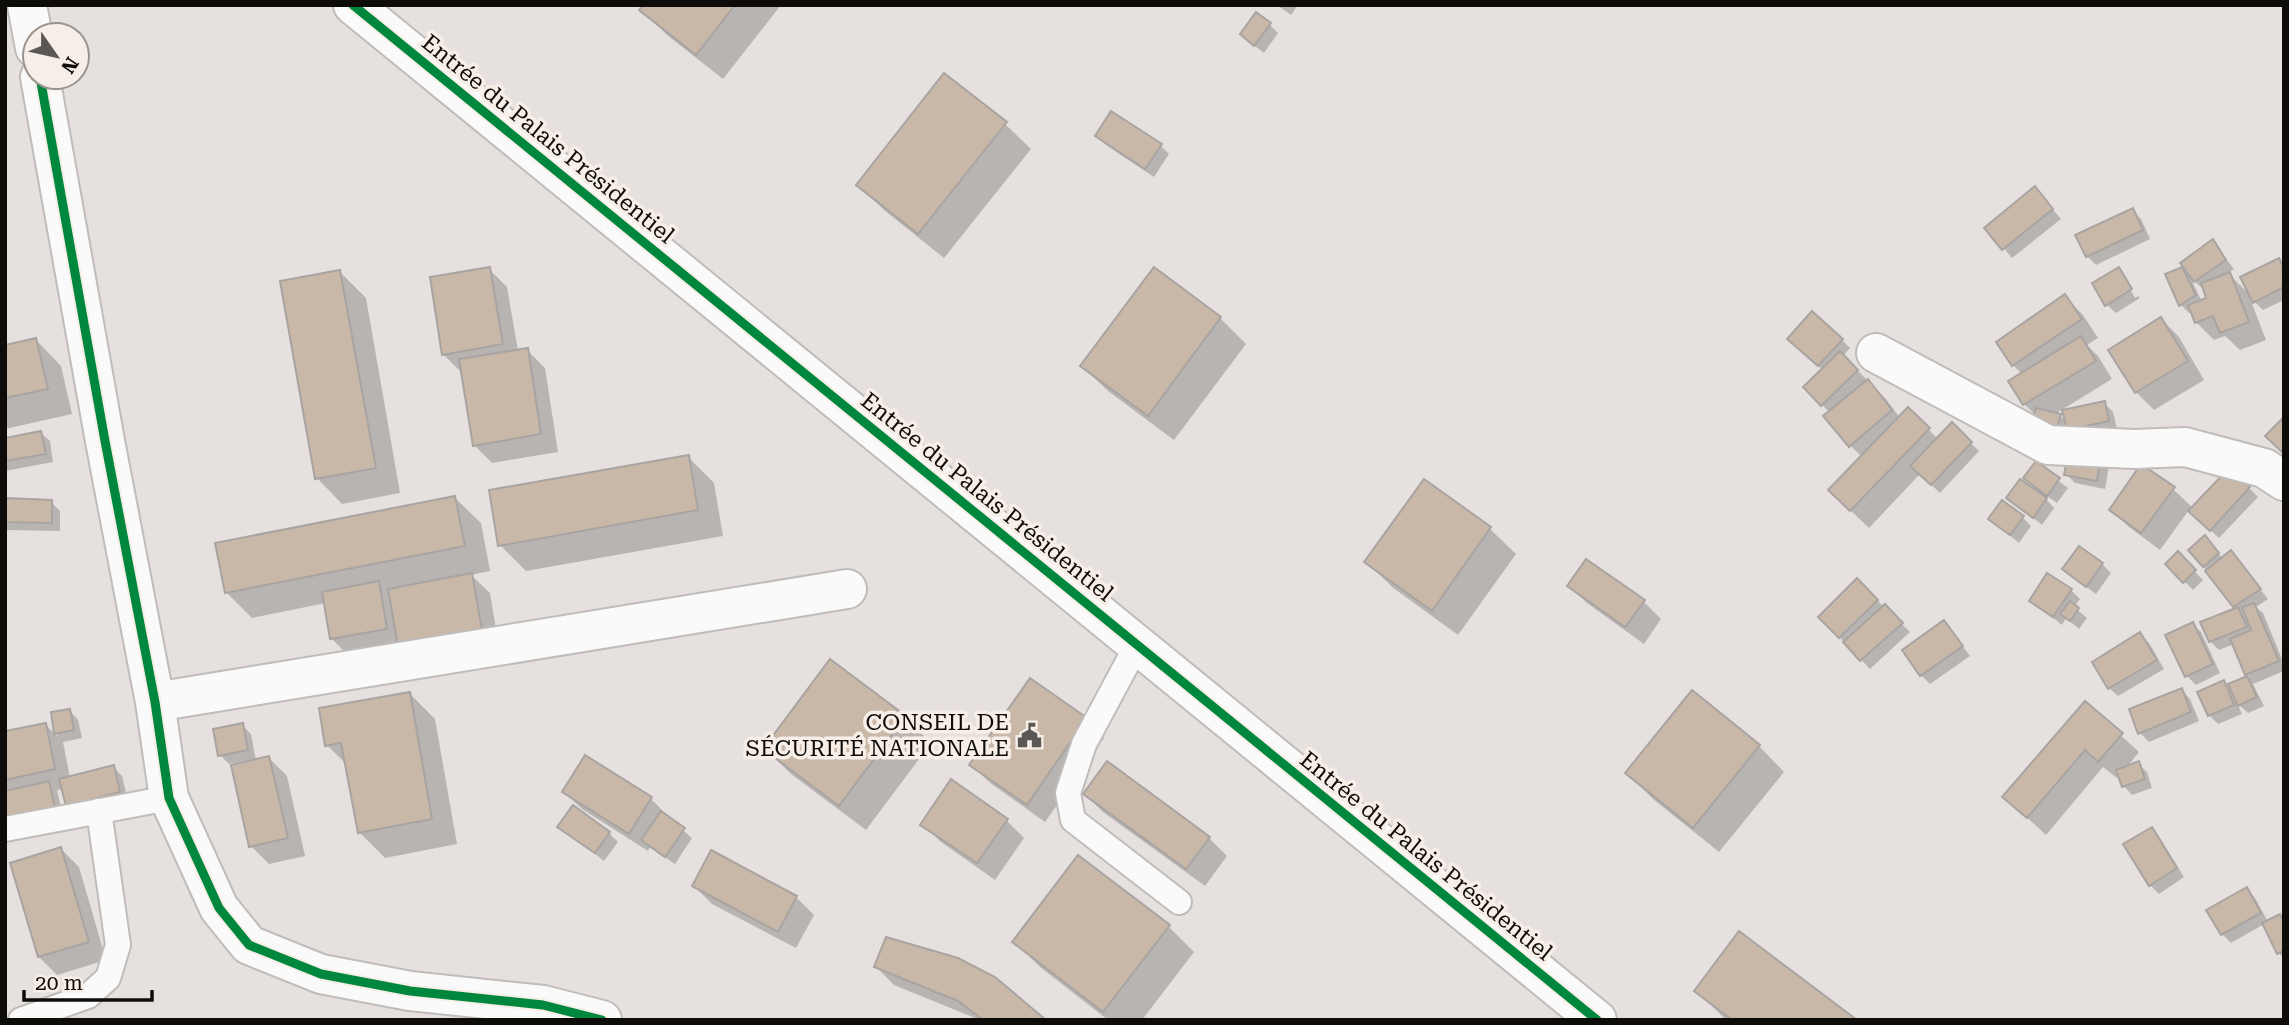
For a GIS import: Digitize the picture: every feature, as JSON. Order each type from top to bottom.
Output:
[{"type":"street","name":"Entrée du Palais Présidentiel","points":[[353,5],[1597,1020]]},
{"type":"street","points":[[42,91],[155,702],[169,798],[219,908],[249,945],[321,974],[410,991],[543,1005],[602,1020]]},
{"type":"street","points":[[1876,353],[2048,445],[2134,449],[2185,447],[2264,468],[2284,481]]},
{"type":"street","points":[[155,702],[847,589]]},
{"type":"lane","points":[[1138,645],[1084,744],[1068,793],[1073,820],[1179,902]]},
{"type":"lane","points":[[5,829],[169,798]]},
{"type":"lane","points":[[21,1020],[88,996],[108,978],[118,945],[99,811]]},
{"type":"building","points":[[643,5],[735,5],[696,55],[639,10]]},
{"type":"building","points":[[1256,12],[1271,23],[1254,46],[1240,34]]},
{"type":"building","points":[[944,73],[1007,122],[918,234],[856,185]]},
{"type":"building","points":[[1111,111],[1162,144],[1145,169],[1095,136]]},
{"type":"building","points":[[2035,186],[2053,209],[2002,250],[1984,228]]},
{"type":"building","points":[[2133,208],[2143,230],[2086,257],[2075,235]]},
{"type":"building","points":[[2213,239],[2226,260],[2194,282],[2180,263]]},
{"type":"building","points":[[2279,258],[2284,268],[2284,287],[2253,303],[2240,277]]},
{"type":"building","points":[[490,267],[503,344],[442,355],[430,277]]},
{"type":"building","points":[[1154,267],[1221,317],[1148,416],[1080,366]]},
{"type":"building","points":[[2119,267],[2132,289],[2105,306],[2092,283]]},
{"type":"building","points":[[2182,267],[2196,295],[2179,306],[2165,274]]},
{"type":"building","points":[[340,270],[376,468],[315,479],[280,281]]},
{"type":"building","points":[[2230,272],[2249,322],[2220,333],[2213,316],[2195,323],[2188,305],[2206,298],[2201,283]]},
{"type":"building","points":[[2065,294],[2082,319],[2012,366],[1996,342]]},
{"type":"building","points":[[1812,311],[1843,339],[1818,366],[1787,339]]},
{"type":"building","points":[[2161,317],[2188,361],[2135,393],[2108,350]]},
{"type":"building","points":[[2081,336],[2096,361],[2023,405],[2008,381]]},
{"type":"building","points":[[36,338],[48,389],[5,398],[5,345]]},
{"type":"building","points":[[528,348],[541,434],[473,446],[459,359]]},
{"type":"building","points":[[1840,351],[1858,370],[1821,406],[1803,387]]},
{"type":"building","points":[[1868,379],[1892,410],[1849,447],[1823,416]]},
{"type":"building","points":[[2105,401],[2109,421],[2067,430],[2062,410]]},
{"type":"building","points":[[1908,407],[1930,428],[1850,511],[1828,490]]},
{"type":"building","points":[[2036,408],[2061,414],[2055,436],[2030,430]]},
{"type":"building","points":[[2284,417],[2284,454],[2265,436]]},
{"type":"building","points":[[1952,422],[1972,442],[1931,485],[1910,466]]},
{"type":"building","points":[[41,431],[46,454],[5,461],[5,438]]},
{"type":"building","points":[[2069,450],[2101,456],[2097,481],[2064,475]]},
{"type":"building","points":[[689,455],[698,510],[498,546],[489,490]]},
{"type":"building","points":[[2036,461],[2060,478],[2047,496],[2023,478]]},
{"type":"building","points":[[2141,464],[2175,487],[2141,533],[2109,510]]},
{"type":"building","points":[[2230,467],[2250,487],[2210,531],[2188,511]]},
{"type":"building","points":[[1424,479],[1491,527],[1432,611],[1364,562]]},
{"type":"building","points":[[2020,479],[2047,498],[2033,518],[2006,498]]},
{"type":"building","points":[[455,496],[465,546],[225,593],[215,543]]},
{"type":"building","points":[[5,498],[52,500],[52,523],[5,522]]},
{"type":"building","points":[[2002,500],[2024,516],[2010,535],[1988,519]]},
{"type":"building","points":[[2205,535],[2219,553],[2203,567],[2188,550]]},
{"type":"building","points":[[2079,546],[2103,563],[2086,587],[2062,569]]},
{"type":"building","points":[[2231,550],[2261,589],[2233,607],[2205,571]]},
{"type":"building","points":[[2178,551],[2196,570],[2183,583],[2165,564]]},
{"type":"building","points":[[1586,559],[1645,600],[1625,627],[1567,586]]},
{"type":"building","points":[[472,573],[483,636],[399,652],[388,589]]},
{"type":"building","points":[[2047,573],[2072,589],[2053,617],[2029,601]]},
{"type":"building","points":[[1857,578],[1878,600],[1839,638],[1818,617]]},
{"type":"building","points":[[379,581],[387,629],[330,639],[322,592]]},
{"type":"building","points":[[2070,601],[2079,608],[2070,621],[2060,614]]},
{"type":"building","points":[[2254,603],[2279,661],[2245,675],[2230,639],[2251,630],[2242,607]]},
{"type":"building","points":[[1885,604],[1903,623],[1860,661],[1843,642]]},
{"type":"building","points":[[2238,607],[2247,627],[2209,642],[2200,622]]},
{"type":"building","points":[[1944,620],[1963,646],[1920,676],[1902,650]]},
{"type":"building","points":[[2193,622],[2213,664],[2185,677],[2165,635]]},
{"type":"building","points":[[2140,632],[2157,660],[2108,689],[2092,662]]},
{"type":"building","points":[[830,659],[906,716],[839,806],[763,749]]},
{"type":"building","points":[[2247,676],[2257,697],[2238,706],[2228,684]]},
{"type":"building","points":[[1030,678],[1087,718],[1027,805],[969,765]]},
{"type":"building","points":[[2224,680],[2234,705],[2208,716],[2197,692]]},
{"type":"building","points":[[2182,688],[2191,712],[2138,734],[2129,709]]},
{"type":"building","points":[[1692,690],[1760,745],[1693,828],[1625,773]]},
{"type":"building","points":[[410,692],[432,819],[358,833],[341,743],[325,746],[319,708]]},
{"type":"building","points":[[2085,701],[2123,733],[2098,762],[2085,750],[2027,818],[2002,797]]},
{"type":"building","points":[[70,709],[74,730],[54,734],[51,712]]},
{"type":"building","points":[[46,723],[55,769],[5,780],[5,731]]},
{"type":"building","points":[[243,723],[248,750],[218,756],[213,729]]},
{"type":"building","points":[[585,755],[652,797],[629,834],[562,792]]},
{"type":"building","points":[[269,756],[288,838],[249,847],[231,765]]},
{"type":"building","points":[[1107,761],[1210,837],[1186,869],[1083,794]]},
{"type":"building","points":[[2139,761],[2145,779],[2122,787],[2116,770]]},
{"type":"building","points":[[114,765],[120,792],[66,806],[59,779]]},
{"type":"building","points":[[951,779],[1008,819],[977,863],[920,825]]},
{"type":"building","points":[[49,781],[55,808],[5,818],[5,791]]},
{"type":"building","points":[[573,805],[610,832],[595,853],[557,827]]},
{"type":"building","points":[[661,811],[685,828],[665,857],[641,840]]},
{"type":"building","points":[[2152,827],[2177,868],[2149,886],[2123,844]]},
{"type":"building","points":[[61,847],[89,942],[38,957],[10,863]]},
{"type":"building","points":[[711,850],[797,896],[778,932],[692,886]]},
{"type":"building","points":[[1078,855],[1170,925],[1103,1012],[1012,942]]},
{"type":"building","points":[[2247,887],[2261,913],[2221,935],[2206,910]]},
{"type":"building","points":[[2280,914],[2284,922],[2284,951],[2277,954],[2262,923]]},
{"type":"building","points":[[1739,931],[1857,1020],[1732,1020],[1694,991]]},
{"type":"building","points":[[886,937],[958,958],[995,977],[1046,1020],[983,1020],[958,1001],[874,967]]},
{"type":"cycle path","points":[[353,5],[1597,1020]]},
{"type":"cycle path","points":[[42,91],[155,702],[169,798],[219,908],[249,945],[321,974],[410,991],[543,1005],[602,1020]]},
{"type":"place","name":"CONSEIL DE SÉCURITÉ NATIONALE","points":[[1029,735]]}]
